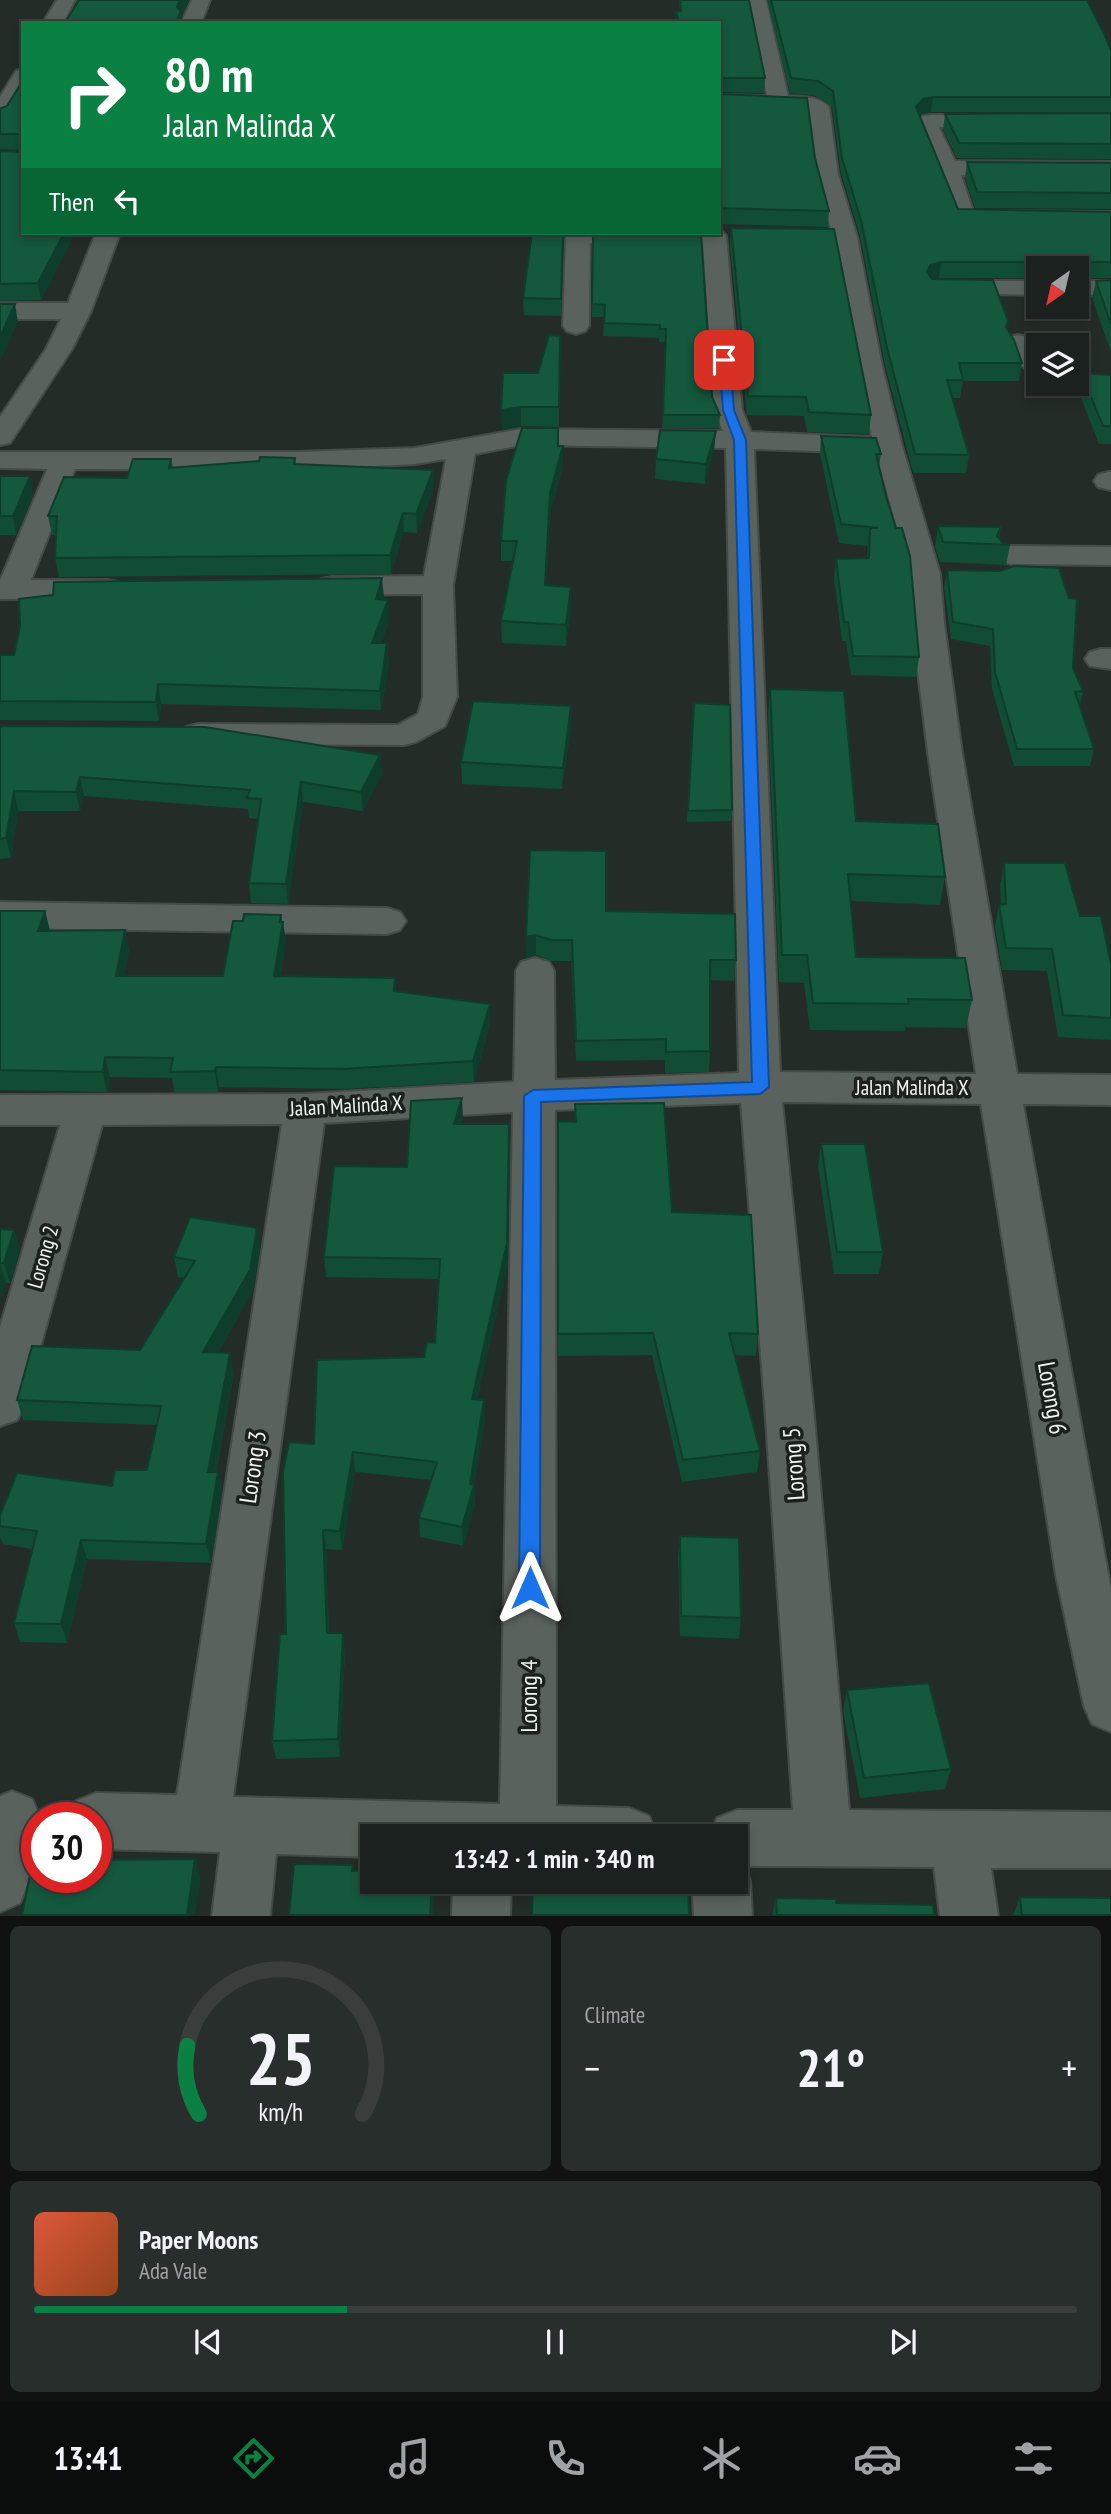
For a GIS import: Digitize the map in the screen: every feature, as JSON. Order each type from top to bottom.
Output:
[{"type":"street","points":[[54,21],[66,0]]},
{"type":"street","points":[[192,21],[201,0]]},
{"type":"street","points":[[721,102],[779,102],[757,0]]},
{"type":"street","points":[[0,115],[21,78]]},
{"type":"street","name":"Lorong 6","points":[[779,102],[809,103],[818,107],[827,174],[845,237],[869,366],[888,446],[937,574],[928,623],[945,753],[1082,1575],[1111,1706]]},
{"type":"street","points":[[975,242],[927,123],[1020,121]]},
{"type":"street","points":[[947,168],[1111,169]]},
{"type":"street","points":[[964,218],[1111,219]]},
{"type":"street","points":[[0,437],[59,349],[78,311],[107,235]]},
{"type":"street","points":[[576,326],[578,235]]},
{"type":"street","name":"Lorong 5","points":[[723,235],[728,410],[740,440],[760,1087],[789,1406],[823,1840]]},
{"type":"street","points":[[806,237],[845,237]]},
{"type":"street","points":[[939,288],[1026,288]]},
{"type":"street","points":[[1089,288],[1111,288]]},
{"type":"street","points":[[0,311],[78,311]]},
{"type":"street","points":[[1018,343],[1026,355]]},
{"type":"street","points":[[0,460],[297,461],[415,456],[521,437],[740,440],[888,446]]},
{"type":"street","points":[[167,734],[404,735],[425,726],[433,719],[440,697],[438,585],[462,448]]},
{"type":"street","points":[[64,461],[6,590],[136,588]]},
{"type":"street","points":[[1011,555],[1111,556]]},
{"type":"street","points":[[301,587],[438,585]]},
{"type":"street","points":[[0,915],[387,921]]},
{"type":"street","name":"Lorong 4","points":[[495,1824],[533,1096],[535,971]]},
{"type":"street","name":"Jalan Malinda X","points":[[0,1110],[305,1110],[533,1096],[760,1087],[1111,1090]]},
{"type":"street","name":"Lorong 2","points":[[0,1406],[86,1109]]},
{"type":"street","name":"Lorong 3","points":[[241,1916],[226,1824],[305,1110]]},
{"type":"street","points":[[0,1883],[16,1820]]},
{"type":"street","points":[[112,1821],[226,1824],[360,1835]]},
{"type":"street","points":[[748,1838],[1111,1840]]},
{"type":"street","points":[[959,1839],[969,1916]]},
{"type":"street","name":"Lorong 4","points":[[481,1916],[485,1894]]},
{"type":"street","points":[[721,1894],[723,1916]]},
{"type":"building","points":[[79,0],[180,0],[177,7],[181,11],[177,21],[66,21]]},
{"type":"building","points":[[680,0],[749,0],[765,78],[721,78],[721,21],[678,21],[676,12],[681,11]]},
{"type":"building","points":[[771,0],[1087,0],[1105,36],[1111,50],[1111,97],[933,97],[923,99],[916,107],[958,209],[1111,212],[1111,262],[1089,262],[1089,256],[1026,256],[1026,262],[941,262],[930,265],[927,272],[932,279],[993,280],[1008,321],[1006,327],[1022,363],[959,363],[963,380],[947,380],[969,455],[915,454],[887,348],[861,220],[842,158],[833,91],[818,81],[791,78]]},
{"type":"building","points":[[21,83],[21,134],[0,134],[0,109],[7,106]]},
{"type":"building","points":[[721,94],[807,98],[815,158],[829,211],[721,208]]},
{"type":"building","points":[[1111,113],[1111,144],[959,143],[945,114]]},
{"type":"building","points":[[0,151],[21,152],[21,235],[63,235],[38,283],[0,284]]},
{"type":"building","points":[[967,162],[1111,163],[1111,193],[977,192]]},
{"type":"building","points":[[731,228],[834,229],[871,415],[809,412],[806,397],[748,396]]},
{"type":"building","points":[[532,235],[563,235],[561,299],[523,298]]},
{"type":"building","points":[[593,235],[701,235],[712,397],[720,415],[663,415],[666,329],[660,329],[660,325],[604,323],[605,305],[592,304]]},
{"type":"building","points":[[1111,280],[1111,324],[1096,281]]},
{"type":"building","points":[[0,304],[15,304],[0,337]]},
{"type":"building","points":[[549,335],[560,336],[559,407],[501,410],[503,373],[538,373]]},
{"type":"building","points":[[1089,374],[1111,375],[1111,426],[1103,426],[1089,392]]},
{"type":"building","points":[[522,428],[558,428],[558,446],[563,446],[550,493],[545,585],[571,587],[566,625],[501,621],[517,541],[501,541],[506,480]]},
{"type":"building","points":[[660,430],[716,431],[706,464],[656,459]]},
{"type":"building","points":[[821,436],[876,438],[881,454],[876,454],[886,496],[896,528],[902,528],[910,556],[919,657],[853,656],[848,622],[844,622],[836,559],[869,558],[870,528],[878,528],[841,524]]},
{"type":"building","points":[[260,457],[295,458],[294,464],[433,470],[416,514],[403,513],[390,555],[55,558],[57,516],[48,516],[64,477],[127,478],[133,459],[171,459],[169,468],[259,461]]},
{"type":"building","points":[[0,476],[30,476],[13,516],[0,516]]},
{"type":"building","points":[[938,526],[1001,527],[997,536],[1003,543],[1010,545],[943,542]]},
{"type":"building","points":[[1014,566],[1059,568],[1069,598],[1077,599],[1073,668],[1083,691],[1075,692],[1094,749],[1017,749],[995,672],[993,629],[953,622],[947,570],[1000,571]]},
{"type":"building","points":[[382,578],[376,599],[388,600],[372,643],[387,643],[380,691],[158,684],[156,702],[0,701],[0,655],[14,655],[20,626],[19,599],[53,595],[54,582]]},
{"type":"building","points":[[770,689],[844,691],[856,821],[938,824],[945,877],[848,874],[856,957],[965,958],[972,1000],[908,999],[909,1004],[813,1003],[807,955],[782,955]]},
{"type":"building","points":[[473,701],[571,706],[563,768],[461,762]]},
{"type":"building","points":[[694,703],[730,705],[732,810],[688,811]]},
{"type":"building","points":[[0,726],[205,727],[380,755],[361,792],[301,782],[286,884],[249,883],[261,799],[247,798],[250,790],[80,777],[76,792],[14,791],[6,838],[0,839]]},
{"type":"building","points":[[530,850],[606,851],[606,911],[735,914],[736,960],[710,960],[710,1051],[666,1052],[666,1039],[576,1041],[572,940],[551,940],[536,935],[526,937]]},
{"type":"building","points":[[1004,863],[1065,863],[1080,916],[1101,916],[1111,964],[1111,1018],[1063,1015],[1052,949],[1006,948],[999,905],[1006,904]]},
{"type":"building","points":[[0,911],[45,911],[38,931],[125,930],[116,976],[223,976],[233,921],[243,921],[244,914],[281,915],[280,922],[283,922],[274,976],[395,978],[394,991],[490,1004],[473,1061],[342,1069],[216,1067],[215,1071],[170,1072],[173,1058],[105,1057],[103,1072],[0,1070]]},
{"type":"building","points":[[462,1098],[454,1124],[509,1124],[507,1243],[472,1399],[484,1400],[470,1484],[474,1485],[462,1527],[419,1518],[437,1462],[353,1452],[340,1531],[323,1530],[327,1633],[343,1633],[338,1739],[272,1741],[280,1634],[286,1634],[283,1471],[289,1442],[314,1444],[317,1360],[424,1357],[427,1342],[435,1343],[440,1259],[324,1257],[334,1166],[407,1167],[411,1101]]},
{"type":"building","points":[[664,1103],[672,1212],[751,1215],[758,1334],[729,1333],[760,1451],[683,1460],[653,1333],[558,1334],[558,1121],[576,1122],[575,1104]]},
{"type":"building","points":[[821,1144],[865,1144],[883,1252],[837,1252]]},
{"type":"building","points":[[190,1217],[257,1228],[250,1270],[203,1352],[230,1353],[208,1472],[218,1472],[206,1544],[81,1540],[61,1624],[14,1623],[37,1531],[0,1526],[0,1515],[17,1473],[112,1486],[115,1470],[147,1470],[161,1406],[17,1400],[32,1346],[140,1350],[195,1261],[174,1257]]},
{"type":"building","points":[[0,1229],[14,1230],[4,1263],[0,1263]]},
{"type":"building","points":[[680,1536],[739,1538],[741,1618],[681,1616]]},
{"type":"building","points":[[929,1683],[951,1769],[864,1778],[847,1690]]},
{"type":"building","points":[[195,1859],[187,1915],[22,1915],[26,1893],[112,1893],[112,1860]]},
{"type":"building","points":[[294,1864],[353,1865],[352,1871],[360,1871],[360,1894],[431,1894],[430,1915],[289,1915]]},
{"type":"building","points":[[533,1894],[688,1894],[689,1915],[532,1915]]},
{"type":"building","points":[[1020,1897],[1111,1898],[1111,1915],[1022,1915]]},
{"type":"building","points":[[776,1898],[836,1899],[836,1903],[933,1905],[934,1915],[777,1915]]},
{"type":"route","points":[[530,1588],[533,1096],[760,1087],[740,440],[728,410],[724,360]]}]
